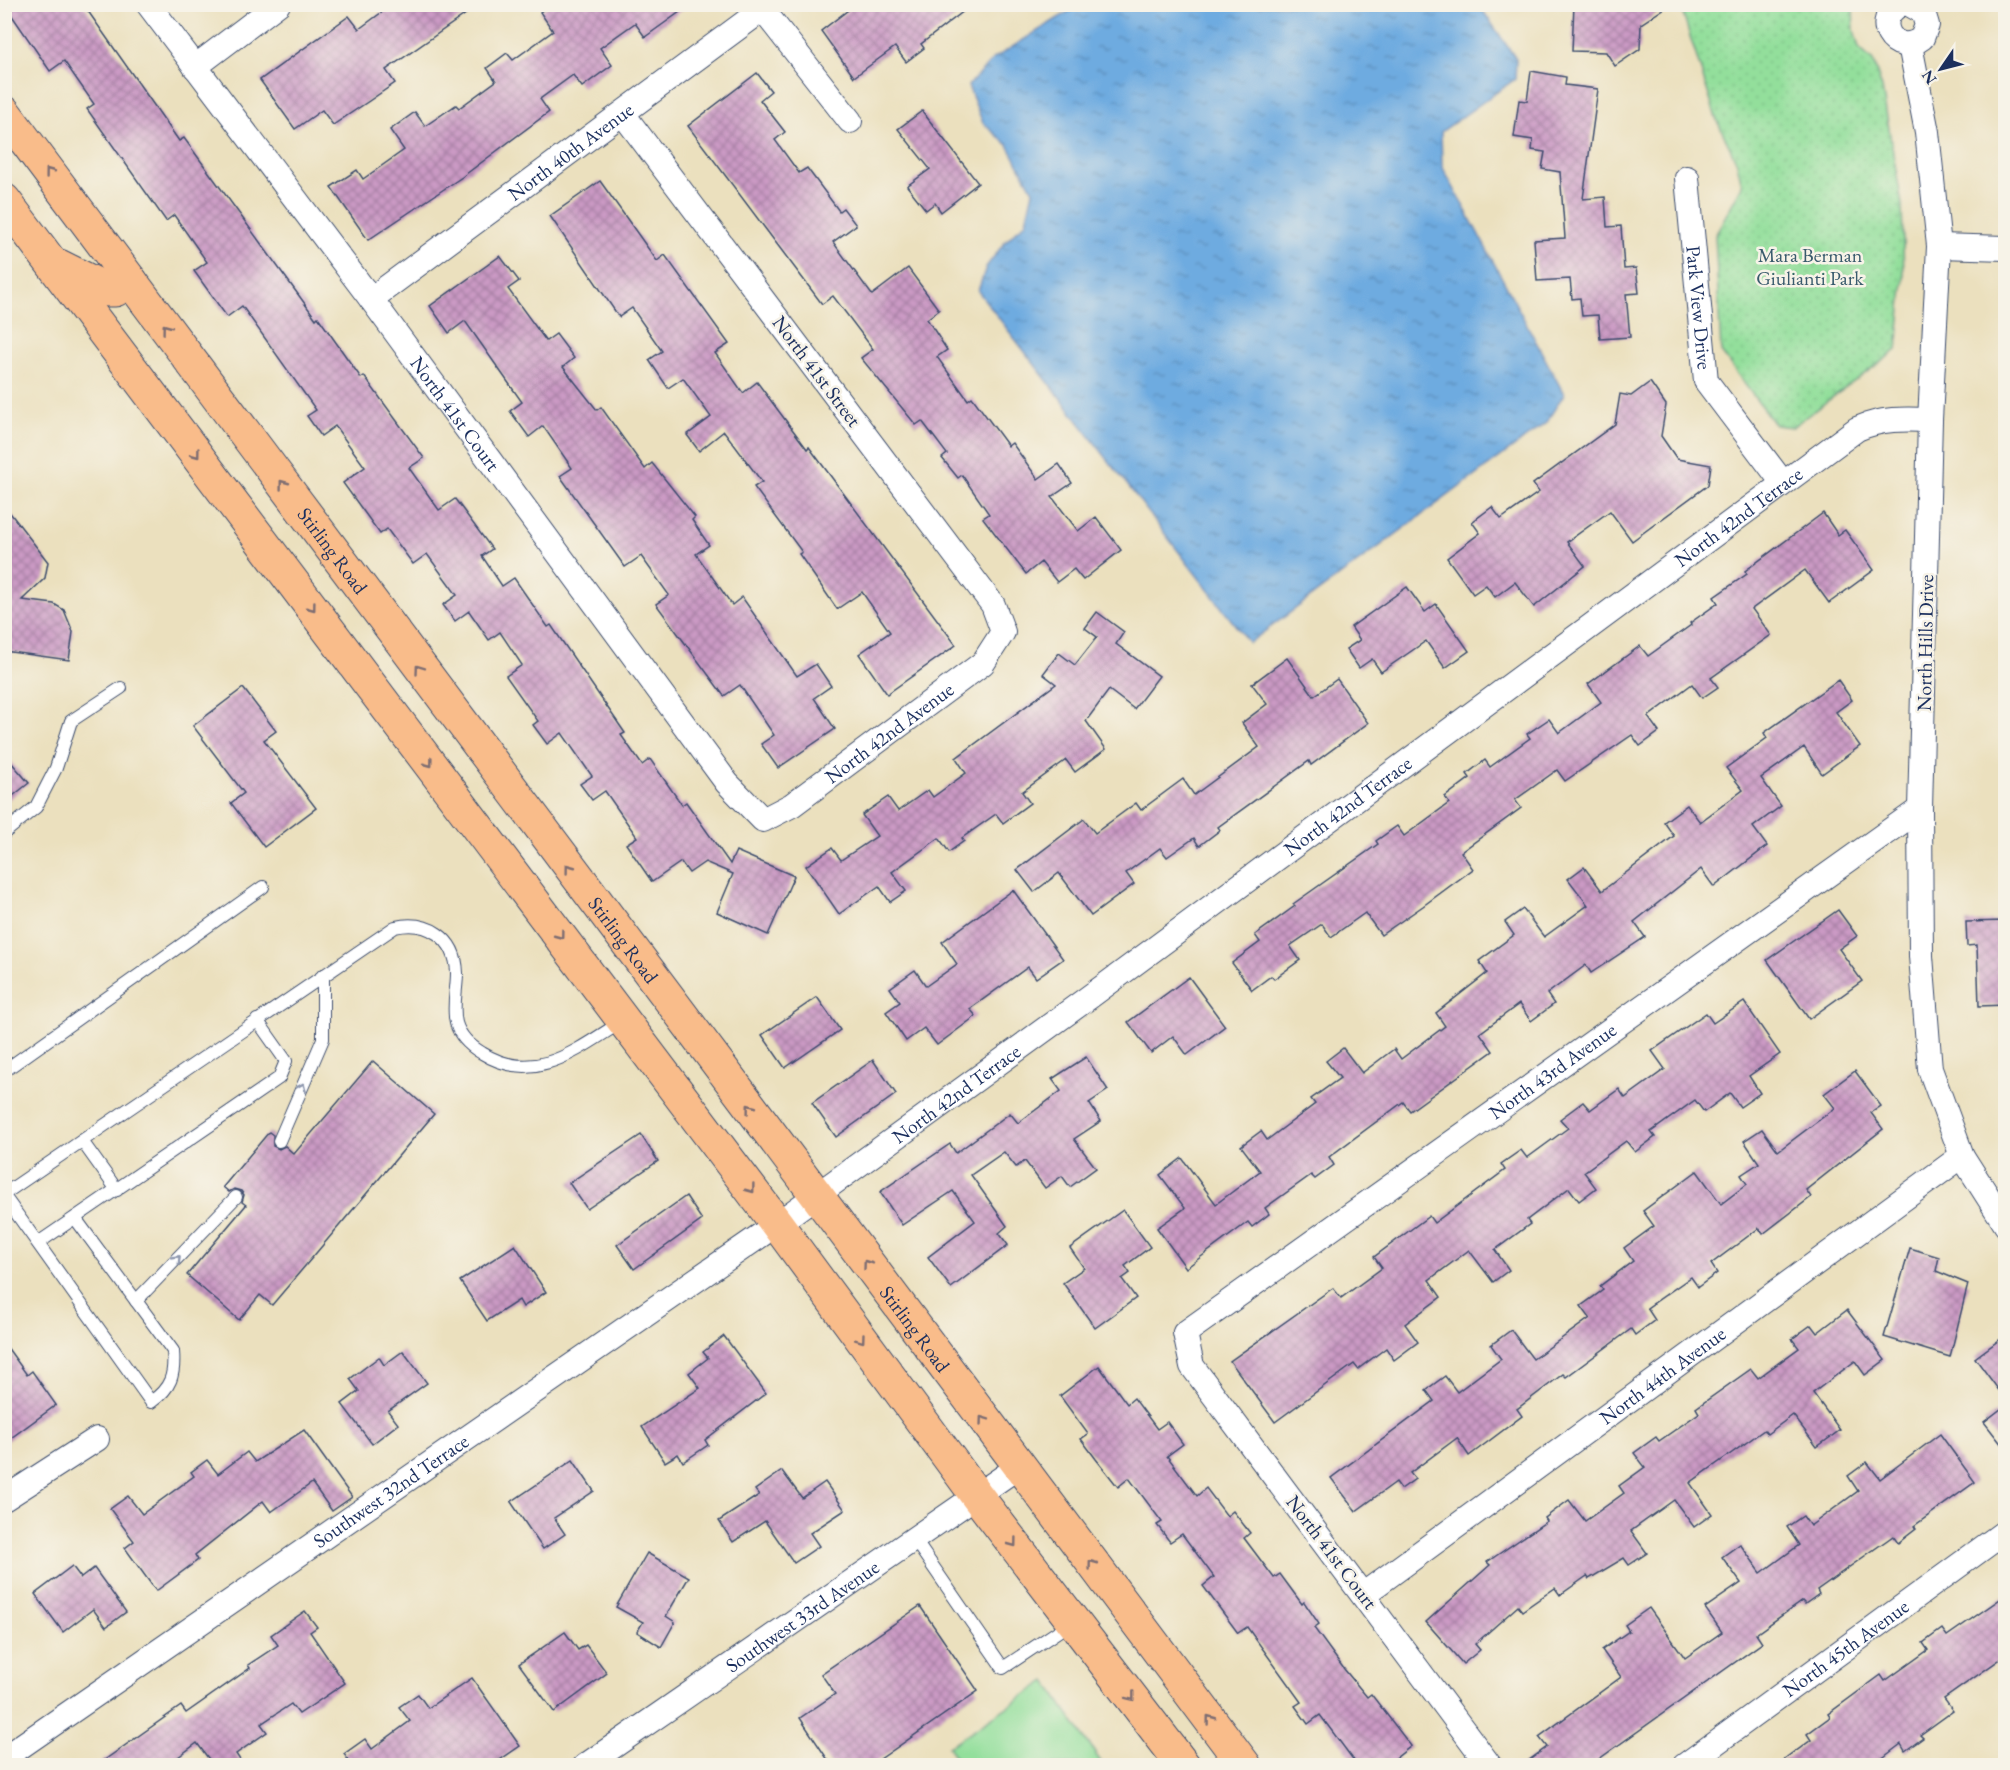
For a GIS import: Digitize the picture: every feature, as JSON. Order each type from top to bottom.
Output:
[{"type":"main road","name":"Stirling Road","points":[[4,112],[318,530],[453,716],[817,1195],[1018,1467],[1245,1766]]},
{"type":"main road","points":[[4,200],[624,1020],[977,1496],[1184,1766]]},
{"type":"main road","points":[[52,262],[106,290],[115,290],[131,281]]},
{"type":"main road","points":[[277,561],[318,530]]},
{"type":"street","name":"North 41st Court","points":[[148,4],[371,299],[727,783],[763,820]]},
{"type":"street","points":[[195,67],[278,4]]},
{"type":"street","points":[[1909,6],[1926,19],[1922,38],[1910,45],[1896,42],[1888,32],[1887,18],[1909,6]]},
{"type":"street","points":[[766,7],[850,122]]},
{"type":"street","name":"North 40th Avenue","points":[[371,299],[766,7]]},
{"type":"street","name":"North Hills Drive","points":[[1910,45],[1927,132],[1939,246],[1930,420],[1920,809],[1921,956],[1930,1069],[1962,1156],[2006,1225]]},
{"type":"street","name":"North 41st Street","points":[[623,114],[993,605],[1003,632]]},
{"type":"street","name":"Park View Drive","points":[[1687,178],[1706,381],[1783,483]]},
{"type":"street","points":[[1939,246],[2006,248]]},
{"type":"street","name":"North 42nd Terrace","points":[[777,1224],[1088,998],[1783,483],[1866,425],[1901,418],[1930,420]]},
{"type":"street","name":"North 42nd Avenue","points":[[763,820],[792,805],[983,663],[1003,632]]},
{"type":"street","name":"North 43rd Avenue","points":[[1185,1333],[1920,809]]},
{"type":"street","name":"North 44th Avenue","points":[[1364,1594],[1962,1156]]},
{"type":"street","name":"Southwest 32nd Terrace","points":[[4,1758],[777,1224]]},
{"type":"street","name":"North 41st Court","points":[[1185,1333],[1192,1366],[1490,1766]]},
{"type":"street","points":[[4,1499],[97,1439]]},
{"type":"street","name":"Southwest 33rd Avenue","points":[[585,1766],[1018,1467]]},
{"type":"street","name":"North 45th Avenue","points":[[1684,1766],[2006,1531]]},
{"type":"lane","points":[[4,833],[36,807],[56,768],[71,721],[121,688]]},
{"type":"lane","points":[[4,1071],[263,887]]},
{"type":"lane","points":[[75,1218],[172,1351],[174,1366],[171,1383],[164,1394],[151,1402],[4,1195],[394,927],[410,924],[425,926],[442,935],[452,950],[457,969],[456,1022],[462,1037],[473,1048],[496,1062],[522,1067],[541,1065],[568,1055],[624,1020]]},
{"type":"lane","points":[[279,1141],[323,1039],[323,975]]},
{"type":"lane","points":[[38,1243],[279,1078],[286,1061],[257,1020]]},
{"type":"lane","points":[[82,1141],[117,1190]]},
{"type":"lane","points":[[136,1301],[236,1197]]},
{"type":"lane","points":[[914,1539],[1003,1668],[1072,1622]]},
{"type":"green space","name":"Mara Berman Giulianti Park","points":[[1680,5],[1853,5],[1854,30],[1859,48],[1873,61],[1882,88],[1902,205],[1904,278],[1897,350],[1792,427],[1775,425],[1721,352],[1715,235],[1742,186],[1737,163],[1716,118]]},
{"type":"green space","points":[[1046,1681],[1103,1765],[961,1765],[948,1747]]},
{"type":"water","points":[[1079,5],[1479,5],[1516,59],[1515,79],[1441,132],[1442,166],[1564,394],[1546,423],[1249,643],[978,291],[986,267],[1005,242],[1026,222],[1033,191],[1008,145],[983,123],[968,86],[993,59]]},
{"type":"building","points":[[4,4],[83,4],[179,141],[184,138],[316,319],[318,317],[361,378],[364,376],[424,458],[409,468],[439,510],[455,499],[492,549],[482,556],[502,586],[514,578],[548,627],[551,625],[625,733],[621,735],[642,765],[650,759],[682,805],[686,802],[730,864],[736,851],[794,876],[768,935],[717,912],[733,874],[705,862],[689,873],[681,862],[652,882],[626,844],[637,837],[605,791],[592,800],[580,784],[592,776],[562,733],[547,744],[533,725],[538,721],[506,676],[522,665],[500,632],[489,640],[469,611],[455,621],[443,605],[457,595],[427,554],[413,564],[387,529],[380,534],[343,483],[365,467],[335,426],[321,436],[307,416],[316,410],[242,306],[227,317],[194,271],[207,262],[174,215],[166,221],[87,109],[94,104],[64,61],[50,71]]},
{"type":"building","points":[[393,4],[480,4],[386,70],[395,83],[369,101],[333,125],[322,110],[295,129],[260,80],[349,16],[359,29]]},
{"type":"building","points":[[550,4],[691,4],[645,37],[635,23],[600,48],[612,65],[582,87],[573,75],[540,99],[549,112],[462,177],[368,240],[331,187],[357,170],[363,179],[404,150],[390,130],[415,112],[425,126],[456,105],[459,108],[496,81],[487,68],[507,53],[513,60],[553,31],[540,12]]},
{"type":"building","points":[[856,4],[973,4],[921,44],[924,48],[906,62],[895,47],[854,77],[821,31]]},
{"type":"building","points":[[1574,4],[1671,4],[1641,24],[1640,49],[1615,66],[1606,52],[1572,51]]},
{"type":"building","points":[[1531,71],[1566,77],[1565,85],[1598,89],[1583,199],[1605,197],[1607,227],[1621,226],[1624,269],[1636,268],[1639,293],[1626,294],[1630,337],[1600,339],[1598,315],[1582,316],[1580,298],[1572,299],[1570,279],[1537,281],[1534,240],[1565,238],[1560,172],[1542,169],[1545,152],[1532,150],[1533,140],[1514,137],[1519,100],[1527,101]]},
{"type":"building","points":[[757,73],[771,91],[760,100],[785,132],[775,140],[799,173],[807,168],[839,211],[843,208],[856,225],[833,242],[872,295],[908,268],[939,310],[927,319],[947,350],[937,357],[968,400],[972,397],[1008,446],[1012,443],[1038,479],[1059,464],[1072,483],[1052,497],[1078,531],[1096,517],[1121,550],[1083,580],[1074,569],[1057,582],[1041,562],[1026,574],[983,518],[989,514],[962,475],[958,478],[942,458],[947,454],[922,421],[916,425],[861,358],[873,349],[833,296],[822,304],[688,126]]},
{"type":"building","points":[[922,111],[978,183],[941,212],[935,203],[926,210],[907,186],[930,169],[898,129]]},
{"type":"building","points":[[600,181],[657,261],[665,255],[729,344],[715,353],[743,393],[757,382],[807,449],[809,447],[956,645],[887,694],[859,654],[890,632],[862,592],[837,609],[799,554],[802,552],[754,487],[762,482],[724,431],[699,451],[687,435],[711,417],[683,378],[668,388],[649,360],[662,351],[632,308],[619,317],[550,216]]},
{"type":"building","points":[[500,256],[519,281],[508,289],[546,341],[556,334],[574,358],[563,367],[597,410],[601,407],[645,469],[652,463],[695,517],[692,520],[709,545],[696,554],[732,605],[742,597],[797,676],[816,664],[831,686],[814,698],[835,729],[778,768],[761,744],[774,735],[740,685],[724,696],[656,604],[669,595],[641,556],[625,567],[560,476],[572,468],[543,426],[529,437],[510,411],[522,402],[465,321],[449,333],[430,306]]},
{"type":"building","points":[[1650,382],[1666,405],[1661,436],[1677,459],[1711,465],[1708,485],[1632,541],[1610,511],[1567,542],[1585,566],[1534,607],[1515,582],[1495,597],[1486,585],[1473,594],[1447,558],[1480,533],[1472,522],[1492,507],[1501,519],[1539,492],[1533,484],[1615,424],[1620,394],[1631,396]]},
{"type":"building","points":[[4,505],[48,562],[45,578],[22,600],[54,604],[64,610],[73,632],[69,660],[4,651]]},
{"type":"building","points":[[1823,513],[1838,535],[1845,530],[1874,570],[1829,603],[1805,570],[1752,609],[1771,635],[1711,678],[1718,687],[1702,698],[1692,684],[1648,717],[1659,732],[1640,746],[1632,735],[1565,781],[1557,770],[1515,800],[1521,808],[1461,852],[1473,869],[1381,935],[1365,913],[1331,937],[1322,924],[1290,946],[1300,960],[1274,979],[1271,976],[1252,990],[1232,963],[1260,942],[1255,935],[1295,906],[1293,904],[1378,844],[1376,841],[1397,826],[1404,836],[1449,803],[1445,797],[1470,778],[1467,774],[1485,760],[1490,767],[1530,738],[1527,734],[1549,719],[1559,733],[1601,702],[1588,684],[1640,646],[1648,656],[1691,625],[1690,623],[1718,603],[1714,597],[1747,574],[1745,571]]},
{"type":"building","points":[[1407,587],[1425,612],[1436,604],[1469,651],[1445,668],[1426,641],[1381,672],[1372,659],[1359,668],[1346,649],[1360,640],[1351,627]]},
{"type":"building","points":[[1097,612],[1124,632],[1116,644],[1159,676],[1134,709],[1109,690],[1086,721],[1106,749],[1075,772],[1066,760],[1022,792],[1030,803],[1003,823],[996,814],[962,838],[964,841],[949,852],[939,838],[892,872],[906,891],[890,902],[879,886],[839,914],[806,866],[832,848],[841,860],[877,836],[862,815],[888,797],[898,811],[928,790],[933,797],[966,773],[956,758],[1056,684],[1043,674],[1059,653],[1075,665],[1097,637],[1085,628]]},
{"type":"building","points":[[1287,658],[1314,696],[1337,679],[1368,723],[1311,765],[1309,761],[1218,827],[1220,830],[1199,846],[1194,838],[1167,857],[1160,848],[1126,873],[1134,884],[1091,916],[1059,873],[1034,892],[1017,870],[1084,819],[1095,833],[1136,803],[1141,810],[1183,779],[1194,795],[1259,747],[1242,723],[1267,704],[1252,684]]},
{"type":"building","points":[[1838,680],[1852,700],[1836,712],[1860,746],[1822,774],[1804,747],[1761,778],[1781,806],[1753,827],[1767,846],[1714,887],[1701,869],[1634,922],[1645,937],[1591,973],[1586,965],[1547,994],[1554,1004],[1531,1021],[1519,1004],[1480,1033],[1493,1051],[1410,1111],[1403,1102],[1329,1157],[1334,1165],[1315,1179],[1311,1175],[1265,1208],[1269,1214],[1252,1227],[1248,1222],[1186,1268],[1157,1228],[1185,1208],[1160,1175],[1182,1158],[1216,1204],[1260,1171],[1241,1146],[1261,1131],[1267,1140],[1315,1104],[1311,1099],[1340,1078],[1326,1061],[1343,1048],[1362,1073],[1394,1049],[1401,1059],[1445,1026],[1436,1013],[1487,973],[1479,961],[1514,935],[1505,922],[1523,909],[1544,937],[1588,905],[1568,879],[1584,867],[1602,891],[1674,836],[1664,822],[1687,805],[1700,822],[1743,790],[1726,768],[1767,738],[1764,733]]},
{"type":"building","points":[[243,688],[276,731],[264,740],[316,808],[264,847],[231,803],[244,793],[193,726]]},
{"type":"building","points":[[4,754],[29,783],[4,803]]},
{"type":"building","points":[[1013,890],[1063,959],[1036,978],[1028,967],[970,1009],[976,1016],[937,1045],[924,1028],[906,1041],[886,1012],[900,1002],[890,988],[915,970],[926,986],[957,964],[942,942]]},
{"type":"building","points":[[1838,910],[1857,936],[1839,949],[1862,981],[1809,1019],[1767,960]]},
{"type":"building","points":[[2006,921],[2006,1005],[1979,1006],[1977,945],[1967,946],[1966,922]]},
{"type":"building","points":[[1189,977],[1225,1026],[1187,1055],[1173,1036],[1151,1053],[1128,1022]]},
{"type":"building","points":[[817,997],[840,1030],[785,1068],[762,1035]]},
{"type":"building","points":[[1744,1002],[1780,1054],[1749,1076],[1760,1093],[1740,1107],[1730,1093],[1704,1112],[1695,1100],[1651,1132],[1655,1137],[1635,1152],[1626,1141],[1584,1172],[1596,1188],[1579,1201],[1569,1188],[1527,1220],[1530,1224],[1495,1250],[1509,1270],[1493,1282],[1469,1250],[1429,1280],[1441,1297],[1405,1324],[1418,1342],[1394,1360],[1386,1348],[1358,1369],[1354,1364],[1275,1422],[1230,1361],[1333,1288],[1341,1298],[1382,1268],[1374,1257],[1429,1216],[1434,1223],[1505,1170],[1501,1164],[1521,1150],[1527,1158],[1568,1128],[1560,1119],[1583,1102],[1590,1110],[1619,1089],[1625,1098],[1665,1069],[1652,1051],[1706,1013],[1713,1023]]},
{"type":"building","points":[[1086,1057],[1108,1090],[1089,1103],[1101,1121],[1074,1139],[1096,1168],[1070,1187],[1062,1176],[1045,1188],[1025,1161],[1016,1167],[1004,1152],[971,1175],[1007,1226],[999,1233],[1008,1245],[951,1288],[928,1257],[975,1221],[953,1191],[902,1225],[880,1192],[950,1144],[956,1153],[1010,1113],[1018,1123],[1061,1091],[1052,1079]]},
{"type":"building","points":[[873,1060],[896,1094],[836,1137],[812,1103]]},
{"type":"building","points":[[373,1061],[434,1114],[272,1305],[260,1295],[239,1320],[187,1275],[246,1205],[242,1202],[244,1195],[241,1191],[234,1189],[229,1192],[223,1187],[269,1132],[273,1135],[273,1146],[279,1149],[285,1146],[294,1154]]},
{"type":"building","points":[[1855,1071],[1881,1106],[1871,1113],[1883,1129],[1806,1190],[1811,1197],[1763,1234],[1759,1228],[1711,1264],[1717,1273],[1698,1287],[1691,1277],[1647,1308],[1655,1320],[1635,1335],[1631,1329],[1566,1377],[1563,1374],[1517,1409],[1522,1416],[1469,1456],[1457,1438],[1410,1473],[1415,1479],[1401,1489],[1396,1482],[1356,1511],[1331,1478],[1434,1401],[1426,1390],[1445,1376],[1457,1392],[1501,1359],[1491,1345],[1511,1330],[1533,1359],[1590,1318],[1581,1306],[1603,1290],[1600,1286],[1633,1261],[1624,1248],[1654,1226],[1643,1211],[1697,1171],[1721,1204],[1747,1184],[1741,1175],[1759,1163],[1744,1141],[1762,1129],[1778,1151],[1835,1108],[1824,1094]]},
{"type":"building","points":[[641,1135],[658,1161],[587,1209],[569,1183]]},
{"type":"building","points":[[686,1196],[702,1220],[634,1269],[617,1245]]},
{"type":"building","points":[[1123,1210],[1150,1247],[1125,1266],[1130,1273],[1122,1279],[1136,1298],[1095,1328],[1063,1283],[1084,1268],[1070,1248]]},
{"type":"building","points":[[515,1245],[546,1292],[523,1307],[519,1300],[487,1321],[460,1281]]},
{"type":"building","points":[[1910,1248],[1939,1257],[1936,1271],[1968,1284],[1950,1357],[1884,1337]]},
{"type":"building","points":[[1847,1310],[1885,1360],[1865,1375],[1855,1361],[1813,1393],[1840,1430],[1817,1447],[1793,1415],[1767,1434],[1764,1430],[1690,1483],[1712,1514],[1694,1527],[1674,1500],[1631,1531],[1647,1553],[1629,1565],[1624,1558],[1589,1579],[1587,1576],[1560,1595],[1555,1588],[1522,1611],[1518,1606],[1475,1644],[1480,1650],[1463,1664],[1426,1622],[1490,1565],[1487,1562],[1547,1521],[1545,1518],[1569,1500],[1585,1521],[1624,1493],[1619,1486],[1645,1467],[1634,1453],[1656,1437],[1659,1441],[1699,1413],[1696,1408],[1751,1369],[1758,1378],[1799,1348],[1792,1339],[1811,1325],[1817,1333]]},
{"type":"building","points":[[2006,1335],[2006,1400],[1975,1358]]},
{"type":"building","points":[[724,1336],[766,1393],[705,1440],[708,1445],[683,1462],[678,1454],[665,1462],[642,1427],[700,1388],[689,1373],[708,1358],[703,1352]]},
{"type":"building","points":[[4,1343],[27,1375],[32,1371],[56,1405],[4,1443]]},
{"type":"building","points":[[403,1351],[427,1383],[388,1411],[398,1424],[372,1444],[342,1404],[359,1391],[350,1379],[379,1357],[384,1365]]},
{"type":"building","points":[[1099,1366],[1127,1404],[1134,1398],[1157,1429],[1167,1422],[1183,1444],[1167,1456],[1197,1496],[1206,1488],[1227,1516],[1233,1511],[1250,1533],[1244,1538],[1274,1578],[1280,1574],[1302,1604],[1304,1602],[1319,1624],[1314,1628],[1344,1669],[1367,1697],[1371,1694],[1411,1746],[1396,1758],[1402,1766],[1358,1766],[1320,1715],[1308,1724],[1295,1706],[1301,1702],[1247,1627],[1238,1633],[1203,1586],[1214,1577],[1182,1534],[1170,1542],[1157,1525],[1162,1522],[1129,1478],[1118,1487],[1096,1459],[1081,1439],[1088,1434],[1060,1396]]},
{"type":"building","points":[[2006,1405],[2006,1450],[1984,1422]]},
{"type":"building","points":[[304,1430],[352,1497],[332,1511],[312,1483],[271,1512],[263,1501],[195,1555],[198,1560],[156,1591],[125,1548],[134,1541],[110,1509],[128,1496],[142,1514],[194,1476],[191,1472],[207,1460],[218,1474],[247,1452],[255,1462]]},
{"type":"building","points":[[1940,1434],[1975,1482],[1914,1526],[1916,1529],[1898,1543],[1893,1536],[1817,1590],[1819,1594],[1805,1604],[1802,1601],[1756,1634],[1762,1643],[1589,1766],[1521,1766],[1547,1747],[1539,1737],[1621,1677],[1602,1650],[1629,1631],[1625,1625],[1649,1608],[1685,1658],[1722,1632],[1705,1608],[1741,1583],[1722,1557],[1740,1544],[1761,1573],[1799,1545],[1787,1527],[1803,1516],[1810,1526],[1858,1491],[1848,1476],[1867,1462],[1880,1479]]},
{"type":"building","points":[[573,1460],[594,1491],[554,1518],[565,1534],[543,1549],[511,1502]]},
{"type":"building","points":[[782,1471],[802,1498],[825,1482],[845,1510],[810,1533],[819,1546],[794,1563],[765,1521],[733,1542],[719,1521],[759,1495],[755,1490]]},
{"type":"building","points":[[647,1553],[689,1577],[666,1616],[675,1622],[661,1647],[637,1632],[643,1622],[616,1607]]},
{"type":"building","points":[[72,1566],[81,1578],[94,1568],[126,1612],[106,1627],[93,1609],[63,1632],[35,1594]]},
{"type":"building","points":[[2006,1595],[2006,1655],[1944,1699],[1953,1711],[1920,1735],[1923,1738],[1905,1751],[1901,1744],[1872,1766],[1776,1766],[1811,1740],[1807,1734],[1830,1717],[1828,1714],[1881,1675],[1885,1681],[1928,1650],[1923,1643],[1942,1629],[1947,1636]]},
{"type":"building","points":[[920,1606],[978,1691],[870,1766],[832,1766],[800,1718],[835,1694],[821,1674]]},
{"type":"building","points":[[305,1611],[317,1627],[310,1632],[345,1683],[299,1714],[291,1704],[261,1724],[267,1732],[236,1754],[244,1766],[214,1766],[197,1743],[166,1766],[96,1766],[181,1706],[186,1713],[250,1668],[248,1665],[278,1645],[271,1635]]},
{"type":"building","points":[[565,1632],[578,1650],[586,1645],[607,1673],[554,1712],[519,1664]]},
{"type":"building","points":[[472,1678],[520,1746],[491,1766],[349,1766],[351,1764],[344,1754],[365,1739],[372,1749],[410,1721],[399,1707],[418,1694],[428,1708]]}]
